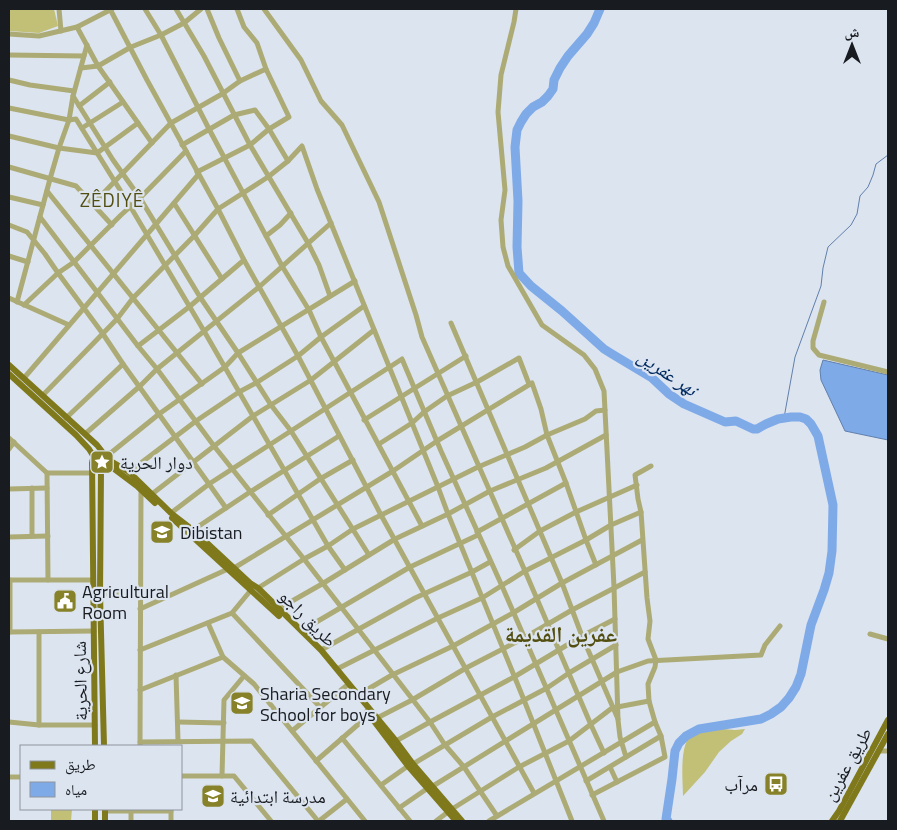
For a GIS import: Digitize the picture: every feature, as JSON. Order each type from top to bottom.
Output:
[{"type":"main road","name":"طريق راجو","points":[[9,366],[97,445],[107,459],[254,589],[314,648],[411,765],[462,821]]},
{"type":"main road","points":[[9,374],[76,435],[94,457]]},
{"type":"main road","points":[[99,454],[107,459],[107,469],[101,471],[95,469],[92,461],[94,457],[99,454]]},
{"type":"main road","name":"طريق راجو","points":[[107,459],[129,472],[171,513],[193,530],[231,568]]},
{"type":"main road","name":"شارع الحرية","points":[[93,465],[100,594],[94,632],[95,745]]},
{"type":"main road","name":"شارع الحرية","points":[[101,471],[97,550],[93,580],[97,611],[104,745]]},
{"type":"main road","name":"طريق راجو","points":[[254,589],[321,650],[396,741],[411,765]]},
{"type":"main road","name":"طريق عفرين","points":[[832,821],[888,720]]},
{"type":"main road","name":"طريق عفرين","points":[[840,821],[888,734]]},
{"type":"main road","points":[[105,810],[105,821]]},
{"type":"main road","name":"طريق راجو","points":[[450,810],[456,821]]},
{"type":"street","points":[[59,9],[62,31]]},
{"type":"street","points":[[9,34],[39,36],[77,28],[111,9],[147,80],[311,380],[452,646],[466,668],[534,793]]},
{"type":"street","points":[[146,9],[282,266],[309,310],[364,420],[379,444],[422,526]]},
{"type":"street","points":[[176,9],[204,56],[222,94],[268,177],[308,243],[319,265],[330,296]]},
{"type":"street","points":[[81,68],[98,66],[131,47],[184,23],[201,9]]},
{"type":"street","points":[[207,9],[240,81]]},
{"type":"street","points":[[24,378],[198,174],[250,145],[270,129],[289,118],[266,68],[257,43],[244,27],[236,9]]},
{"type":"street","points":[[264,9],[301,60],[321,101],[342,125],[379,202],[422,337],[604,753]]},
{"type":"street","points":[[516,9],[501,75],[498,112],[506,190],[501,220],[503,247],[508,266],[542,325],[584,355],[595,369],[604,391],[613,556],[617,672],[616,707],[626,757]]},
{"type":"street","points":[[77,28],[98,66],[152,143]]},
{"type":"street","points":[[17,302],[50,179],[69,120],[87,45]]},
{"type":"street","points":[[9,55],[84,56]]},
{"type":"street","points":[[93,204],[171,123],[222,94],[240,81],[266,68]]},
{"type":"street","points":[[9,80],[74,94]]},
{"type":"street","points":[[79,106],[110,82]]},
{"type":"street","points":[[74,94],[79,106],[140,198],[200,297],[256,383],[291,431],[369,555]]},
{"type":"street","points":[[82,128],[124,102]]},
{"type":"street","points":[[9,108],[69,120],[76,119],[147,234],[328,546],[345,570]]},
{"type":"street","points":[[182,145],[234,115],[254,110],[270,129],[288,161]]},
{"type":"street","points":[[97,153],[138,122]]},
{"type":"street","points":[[9,136],[59,148],[97,153]]},
{"type":"street","points":[[43,395],[118,319],[133,298],[218,209],[268,177],[288,161],[302,146],[317,189],[572,821]]},
{"type":"street","points":[[24,305],[58,273],[74,262],[186,151]]},
{"type":"street","points":[[9,167],[76,186],[112,224]]},
{"type":"street","points":[[47,191],[202,384]]},
{"type":"street","points":[[9,196],[43,205]]},
{"type":"street","points":[[174,203],[222,278]]},
{"type":"street","points":[[266,236],[280,225],[290,213]]},
{"type":"street","points":[[40,218],[138,346],[158,369],[214,446],[430,722],[445,745],[464,767],[497,816]]},
{"type":"street","points":[[85,434],[158,369],[259,287],[331,223]]},
{"type":"street","points":[[9,225],[27,232],[45,254],[226,508]]},
{"type":"street","points":[[9,256],[28,262]]},
{"type":"street","points":[[138,346],[189,307],[244,260]]},
{"type":"street","points":[[107,459],[159,414],[202,384],[238,353],[355,281]]},
{"type":"street","points":[[9,298],[69,325]]},
{"type":"street","points":[[824,302],[813,341],[813,348],[819,355],[888,372]]},
{"type":"street","points":[[129,472],[196,421],[298,356],[364,306]]},
{"type":"street","points":[[451,323],[552,557],[602,683],[616,707]]},
{"type":"street","points":[[152,494],[253,416],[311,380],[374,330]]},
{"type":"street","points":[[364,420],[466,356]]},
{"type":"street","points":[[379,444],[412,423],[447,396],[477,382],[519,358],[529,384],[532,383],[547,435],[596,564]]},
{"type":"street","points":[[171,513],[210,484],[402,359],[604,821]]},
{"type":"street","points":[[66,418],[123,364]]},
{"type":"street","points":[[140,609],[231,568],[291,534],[529,384]]},
{"type":"street","points":[[140,650],[232,613],[254,589],[328,546],[353,529],[478,467],[584,419],[596,411],[605,410]]},
{"type":"street","points":[[278,609],[395,539],[448,514],[490,491],[546,468],[606,435]]},
{"type":"street","points":[[193,530],[284,470],[340,436]]},
{"type":"street","points":[[9,438],[47,473],[93,473]]},
{"type":"street","points":[[9,449],[14,442]]},
{"type":"street","points":[[268,515],[298,493],[353,460]]},
{"type":"street","points":[[592,795],[665,757],[661,736],[649,701],[648,684],[656,667],[656,660],[648,639],[650,621],[641,512],[636,485],[636,475],[652,466]]},
{"type":"street","points":[[47,473],[48,580]]},
{"type":"street","points":[[301,631],[410,567],[461,544],[502,518],[566,483]]},
{"type":"street","points":[[514,550],[540,531],[576,512],[636,485]]},
{"type":"street","points":[[32,488],[32,536]]},
{"type":"street","points":[[9,489],[47,488]]},
{"type":"street","points":[[140,489],[140,744],[178,741],[252,741],[318,821],[346,799]]},
{"type":"street","points":[[337,669],[482,598],[525,571],[611,525],[641,512]]},
{"type":"street","points":[[9,537],[48,536]]},
{"type":"street","points":[[358,695],[392,675],[452,646],[513,613],[562,583],[642,540]]},
{"type":"street","points":[[321,650],[415,598],[490,562]]},
{"type":"street","points":[[377,718],[572,610],[645,572]]},
{"type":"street","points":[[93,580],[9,580],[9,632],[94,632]]},
{"type":"street","points":[[100,594],[140,592]]},
{"type":"street","points":[[232,613],[320,707]]},
{"type":"street","points":[[396,741],[514,678],[582,636],[615,619]]},
{"type":"street","points":[[208,623],[224,657],[254,684],[364,821]]},
{"type":"street","points":[[399,808],[617,672],[656,660],[761,655],[780,626]]},
{"type":"street","points":[[39,632],[39,725]]},
{"type":"street","points":[[870,634],[888,639]]},
{"type":"street","points":[[381,785],[411,765],[492,717],[546,688],[616,645]]},
{"type":"street","points":[[140,690],[224,657]]},
{"type":"street","points":[[176,676],[178,741]]},
{"type":"street","points":[[222,776],[224,700],[244,676]]},
{"type":"street","points":[[292,730],[346,686]]},
{"type":"street","points":[[436,821],[519,766],[569,741],[616,707],[649,701]]},
{"type":"street","points":[[316,761],[369,715]]},
{"type":"street","points":[[9,722],[39,725],[95,725]]},
{"type":"street","points":[[178,722],[224,722]]},
{"type":"street","points":[[489,821],[655,722]]},
{"type":"street","points":[[586,781],[661,736]]},
{"type":"street","points":[[342,738],[410,821]]},
{"type":"street","points":[[879,751],[888,751]]},
{"type":"street","points":[[610,766],[617,782]]},
{"type":"street","points":[[182,776],[234,776],[271,821]]},
{"type":"street","points":[[105,810],[171,810],[171,821]]},
{"type":"street","points":[[131,811],[131,821]]},
{"type":"shaded area","points":[[9,9],[54,9],[58,26],[39,33],[9,31]]},
{"type":"shaded area","points":[[745,729],[742,734],[719,752],[705,772],[683,796],[682,771],[684,752],[690,736],[698,731]]},
{"type":"shaded area","points":[[51,810],[72,810],[71,821],[51,821]]},
{"type":"water","points":[[823,360],[888,375],[888,440],[845,431],[821,380],[820,370]]},
{"type":"waterway","name":"نهر عفرين","points":[[600,9],[587,34],[560,68],[554,80],[553,89],[542,102],[526,114],[517,130],[515,147],[519,273],[531,286],[604,349],[652,378],[669,394],[684,404],[725,422],[736,421],[753,429],[778,419],[791,417],[806,419],[818,436],[833,505],[832,551],[829,573],[811,625],[801,674],[796,687],[781,707],[761,719],[699,729],[686,736],[679,743],[675,751],[666,819],[668,821]]},
{"type":"waterway","points":[[784,418],[795,357],[821,286],[828,247],[851,225],[857,214],[860,196],[868,187],[876,164],[888,155]]},
{"type":"place","name":"دوار الحرية","points":[[102,462]]},
{"type":"place","name":"Dibistan","points":[[162,532]]},
{"type":"place","name":"Agricultural Room","points":[[65,601]]},
{"type":"place","name":"Sharia Secondary School for boys","points":[[242,703]]},
{"type":"place","name":"مرآب","points":[[776,784]]},
{"type":"place","name":"مدرسة ابتدائية","points":[[213,796]]},
{"type":"district","name":"ZÊDIYÊ","points":[[112,199]]},
{"type":"district","name":"عفرين القديمة","points":[[561,634]]}]
